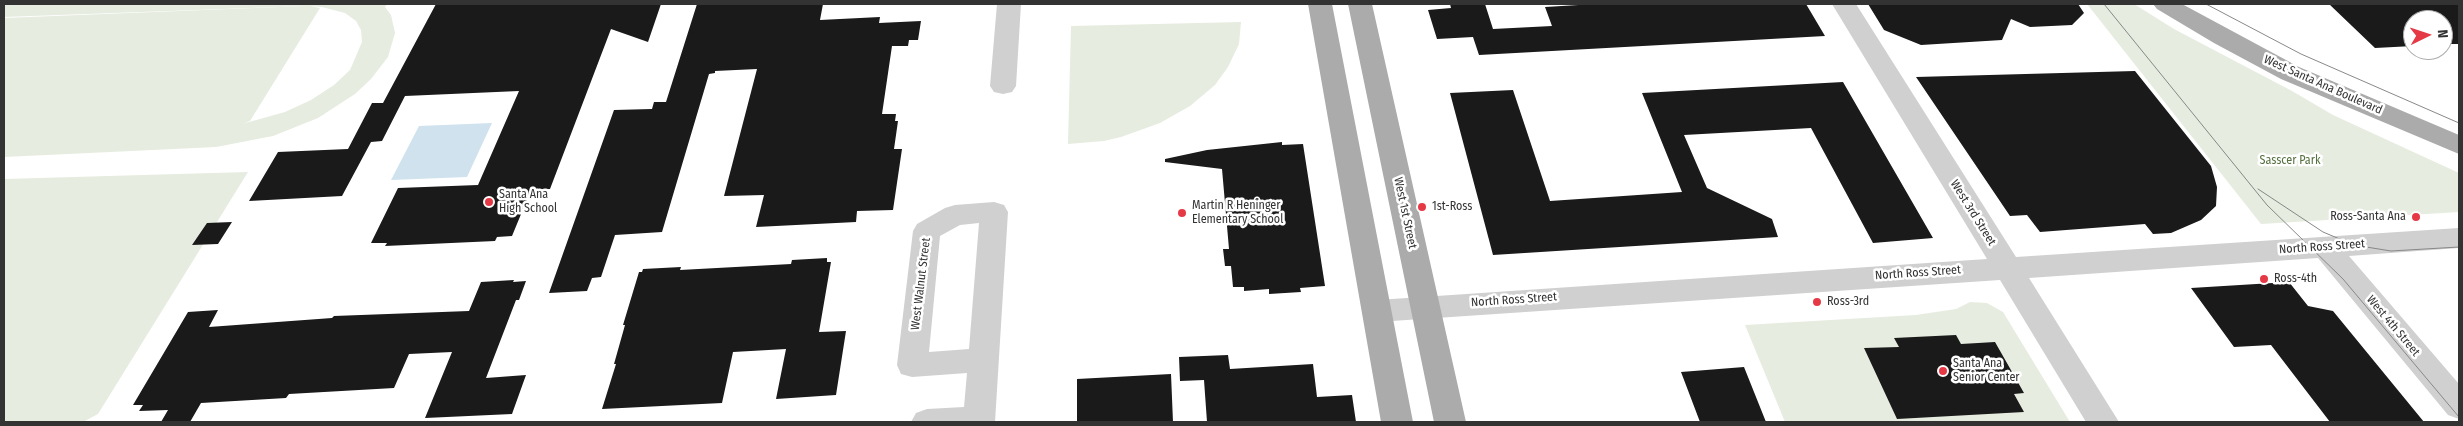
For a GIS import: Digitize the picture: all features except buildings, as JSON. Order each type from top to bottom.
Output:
[{"type":"main road","points":[[1320,4],[1397,422]]},
{"type":"main road","name":"West 1st Street","points":[[1360,4],[1450,422]]},
{"type":"main road","name":"West Santa Ana Boulevard","points":[[2165,4],[2222,38],[2290,73],[2459,145]]},
{"type":"main road","name":"West Santa Ana Boulevard","points":[[2198,4],[2312,63],[2459,126]]},
{"type":"main road","points":[[2290,73],[2333,104],[2364,122],[2459,164]]},
{"type":"street","points":[[1003,86],[1009,4]]},
{"type":"street","name":"West 3rd Street","points":[[1844,4],[2103,422]]},
{"type":"street","name":"West Walnut Street","points":[[979,421],[994,212],[955,215],[928,231],[912,365],[983,360]]},
{"type":"street","name":"North Ross Street","points":[[1377,311],[2459,238]]},
{"type":"street","name":"West 4th Street","points":[[2326,248],[2459,406]]},
{"type":"street","points":[[927,422],[979,421]]},
{"type":"green space","points":[[4,4],[387,4],[385,7],[391,15],[395,33],[388,57],[371,79],[355,94],[318,118],[273,136],[216,147],[4,157],[4,18],[305,6],[4,17]],"holes":[[[310,6],[322,7],[345,13],[356,21],[361,30],[362,42],[350,70],[334,85],[311,100],[285,112],[242,124],[250,121],[320,8]]]},
{"type":"green space","name":"Sasscer Park","points":[[2087,4],[2134,4],[2174,29],[2292,91],[2333,115],[2459,173],[2459,212],[2261,224]]},
{"type":"green space","points":[[1241,22],[1239,44],[1228,67],[1215,85],[1190,106],[1160,123],[1121,137],[1104,141],[1068,144],[1071,26]]},
{"type":"green space","points":[[248,172],[98,414],[83,422],[4,422],[4,179]]},
{"type":"green space","points":[[1970,302],[1987,303],[2003,312],[2070,422],[1785,422],[1745,325],[1916,315],[1956,309]]},
{"type":"water","points":[[492,123],[467,177],[391,180],[419,126]]},
{"type":"tram line","points":[[2104,4],[2267,205],[2343,279],[2459,417]]},
{"type":"tram line","points":[[2206,4],[2301,54],[2459,123]]},
{"type":"tram line","points":[[2258,189],[2323,232],[2354,245],[2391,251],[2459,247]]},
{"type":"place","name":"Santa Ana High School","points":[[489,202]]},
{"type":"place","name":"1st-Ross","points":[[1422,207]]},
{"type":"place","name":"Martin R Heninger Elementary School","points":[[1182,213]]},
{"type":"place","name":"Ross-Santa Ana","points":[[2416,217]]},
{"type":"place","name":"Ross-4th","points":[[2264,279]]},
{"type":"place","name":"Ross-3rd","points":[[1817,302]]},
{"type":"place","name":"Santa Ana Senior Center","points":[[1943,371]]}]
